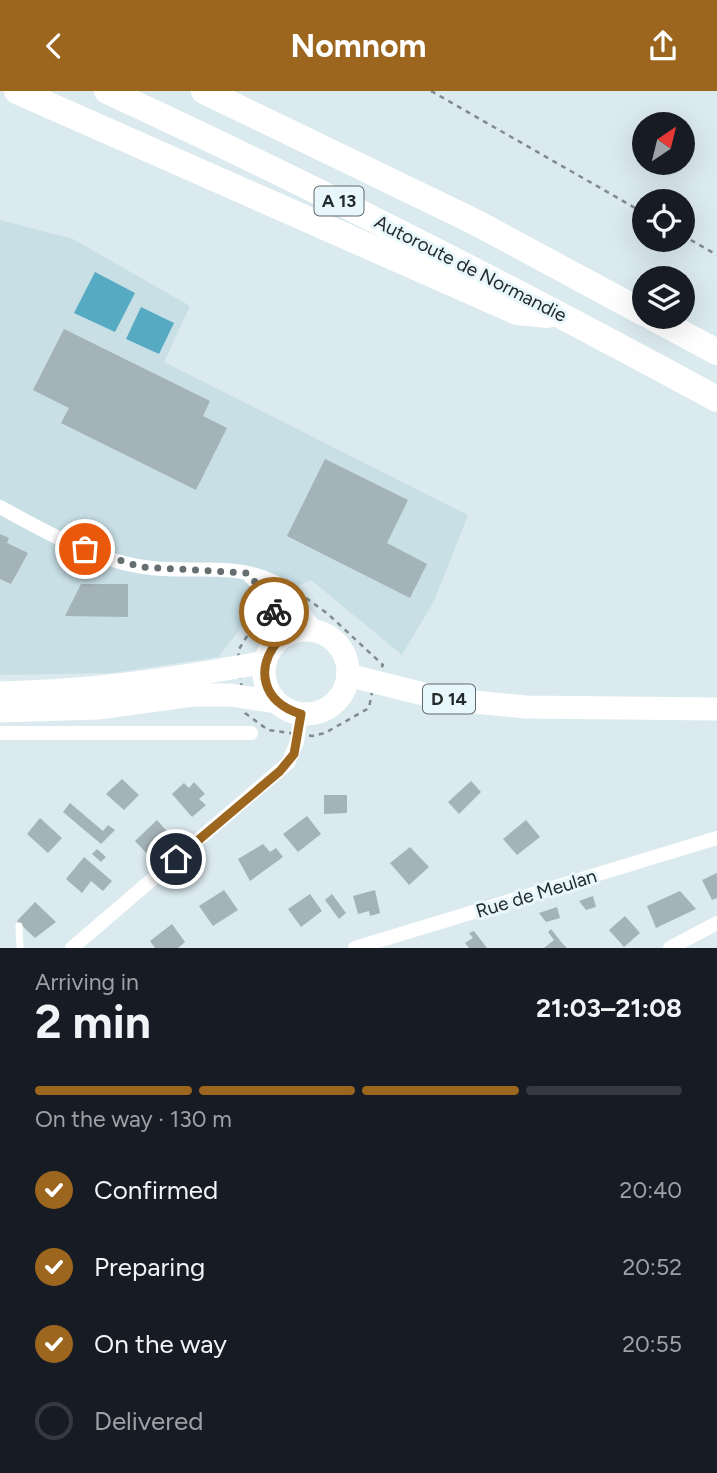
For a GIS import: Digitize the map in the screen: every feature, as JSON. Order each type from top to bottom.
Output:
[{"type":"highway","points":[[18,91],[517,311],[568,318]]},
{"type":"highway","name":"Autoroute de Normandie","points":[[107,91],[261,162],[568,318],[717,399]]},
{"type":"highway","name":"Autoroute de Normandie","points":[[204,91],[475,222],[632,307]]},
{"type":"highway","points":[[0,97],[91,134],[149,150]]},
{"type":"highway","points":[[674,329],[717,352]]},
{"type":"main road","points":[[0,711],[98,708],[193,695],[230,695],[276,702],[301,714],[328,709],[345,688],[348,675],[341,648],[319,632],[305,630],[280,639],[265,661],[264,681],[276,702]]},
{"type":"main road","points":[[0,693],[109,688],[186,678],[265,661]]},
{"type":"main road","name":"D 14","points":[[348,675],[454,700],[526,707],[717,709]]},
{"type":"street","points":[[0,507],[119,562],[164,570],[247,573],[272,580],[285,589],[319,632]]},
{"type":"street","points":[[247,573],[267,595],[274,608],[280,639]]},
{"type":"street","points":[[72,948],[288,763],[298,742],[301,714]]},
{"type":"street","points":[[0,733],[251,733]]},
{"type":"street","name":"Rue de Meulan","points":[[355,948],[717,838]]},
{"type":"street","points":[[670,948],[717,923]]},
{"type":"lane","points":[[19,926],[20,948]]},
{"type":"path","points":[[431,91],[632,206]]},
{"type":"path","points":[[695,242],[717,255]]},
{"type":"path","points":[[300,600],[310,600],[328,614],[382,661],[382,668]]},
{"type":"path","points":[[237,661],[247,636],[261,614],[268,610]]},
{"type":"path","points":[[312,736],[352,718],[369,708],[372,702]]},
{"type":"shaded area","points":[[0,220],[73,239],[190,306],[164,362],[468,515],[434,601],[402,655],[311,580],[261,603],[218,657],[112,673],[0,675]]},
{"type":"water","points":[[95,272],[135,293],[115,332],[74,313]]},
{"type":"water","points":[[141,307],[174,323],[159,354],[126,339]]},
{"type":"building","points":[[64,329],[210,401],[203,416],[227,428],[196,490],[61,423],[69,408],[33,390]]},
{"type":"building","points":[[325,459],[408,500],[387,543],[427,564],[410,598],[287,536]]},
{"type":"building","points":[[0,534],[9,538],[7,543],[28,553],[11,584],[0,579]]},
{"type":"building","points":[[81,584],[128,584],[128,617],[65,616]]},
{"type":"building","points":[[122,779],[139,795],[124,810],[106,794]]},
{"type":"building","points":[[471,781],[481,792],[459,814],[448,802]]},
{"type":"building","points":[[194,782],[205,794],[199,799],[206,805],[192,817],[172,794],[184,783],[189,788]]},
{"type":"building","points":[[324,795],[347,795],[347,813],[324,814]]},
{"type":"building","points":[[70,803],[103,831],[108,825],[115,830],[101,844],[63,812]]},
{"type":"building","points":[[307,816],[321,834],[298,852],[283,834]]},
{"type":"building","points":[[40,818],[62,838],[48,853],[27,834]]},
{"type":"building","points":[[157,820],[172,837],[150,857],[135,841]]},
{"type":"building","points":[[526,820],[540,837],[517,855],[503,839]]},
{"type":"building","points":[[263,844],[270,852],[276,848],[283,857],[250,881],[238,859]]},
{"type":"building","points":[[410,847],[429,867],[409,885],[390,863]]},
{"type":"building","points":[[97,849],[106,857],[101,862],[92,854]]},
{"type":"building","points":[[84,857],[112,881],[103,891],[91,881],[82,893],[66,879]]},
{"type":"building","points":[[717,873],[717,898],[712,900],[702,880]]},
{"type":"building","points":[[224,890],[238,910],[213,926],[199,906]]},
{"type":"building","points":[[375,890],[380,913],[370,916],[369,911],[358,914],[353,896]]},
{"type":"building","points":[[680,891],[696,909],[656,928],[647,906]]},
{"type":"building","points":[[310,894],[322,911],[301,927],[288,909]]},
{"type":"building","points":[[332,894],[346,913],[339,919],[325,900]]},
{"type":"building","points":[[593,896],[596,907],[586,910],[579,901]]},
{"type":"building","points":[[35,902],[56,922],[35,938],[17,921]]},
{"type":"building","points":[[557,907],[560,918],[546,922],[539,913]]},
{"type":"building","points":[[625,916],[640,933],[624,947],[609,930]]},
{"type":"building","points":[[172,924],[185,942],[178,948],[155,948],[150,941]]},
{"type":"building","points":[[551,929],[567,948],[544,948],[554,940],[548,932]]},
{"type":"building","points":[[474,931],[487,948],[469,948],[465,943],[473,938],[469,933]]},
{"type":"way so far","points":[[85,549],[141,567],[247,573],[267,595],[274,612]]},
{"type":"route","points":[[176,859],[280,771],[294,754],[301,714],[276,702],[264,681],[265,661],[270,649],[280,639],[274,612]]}]
